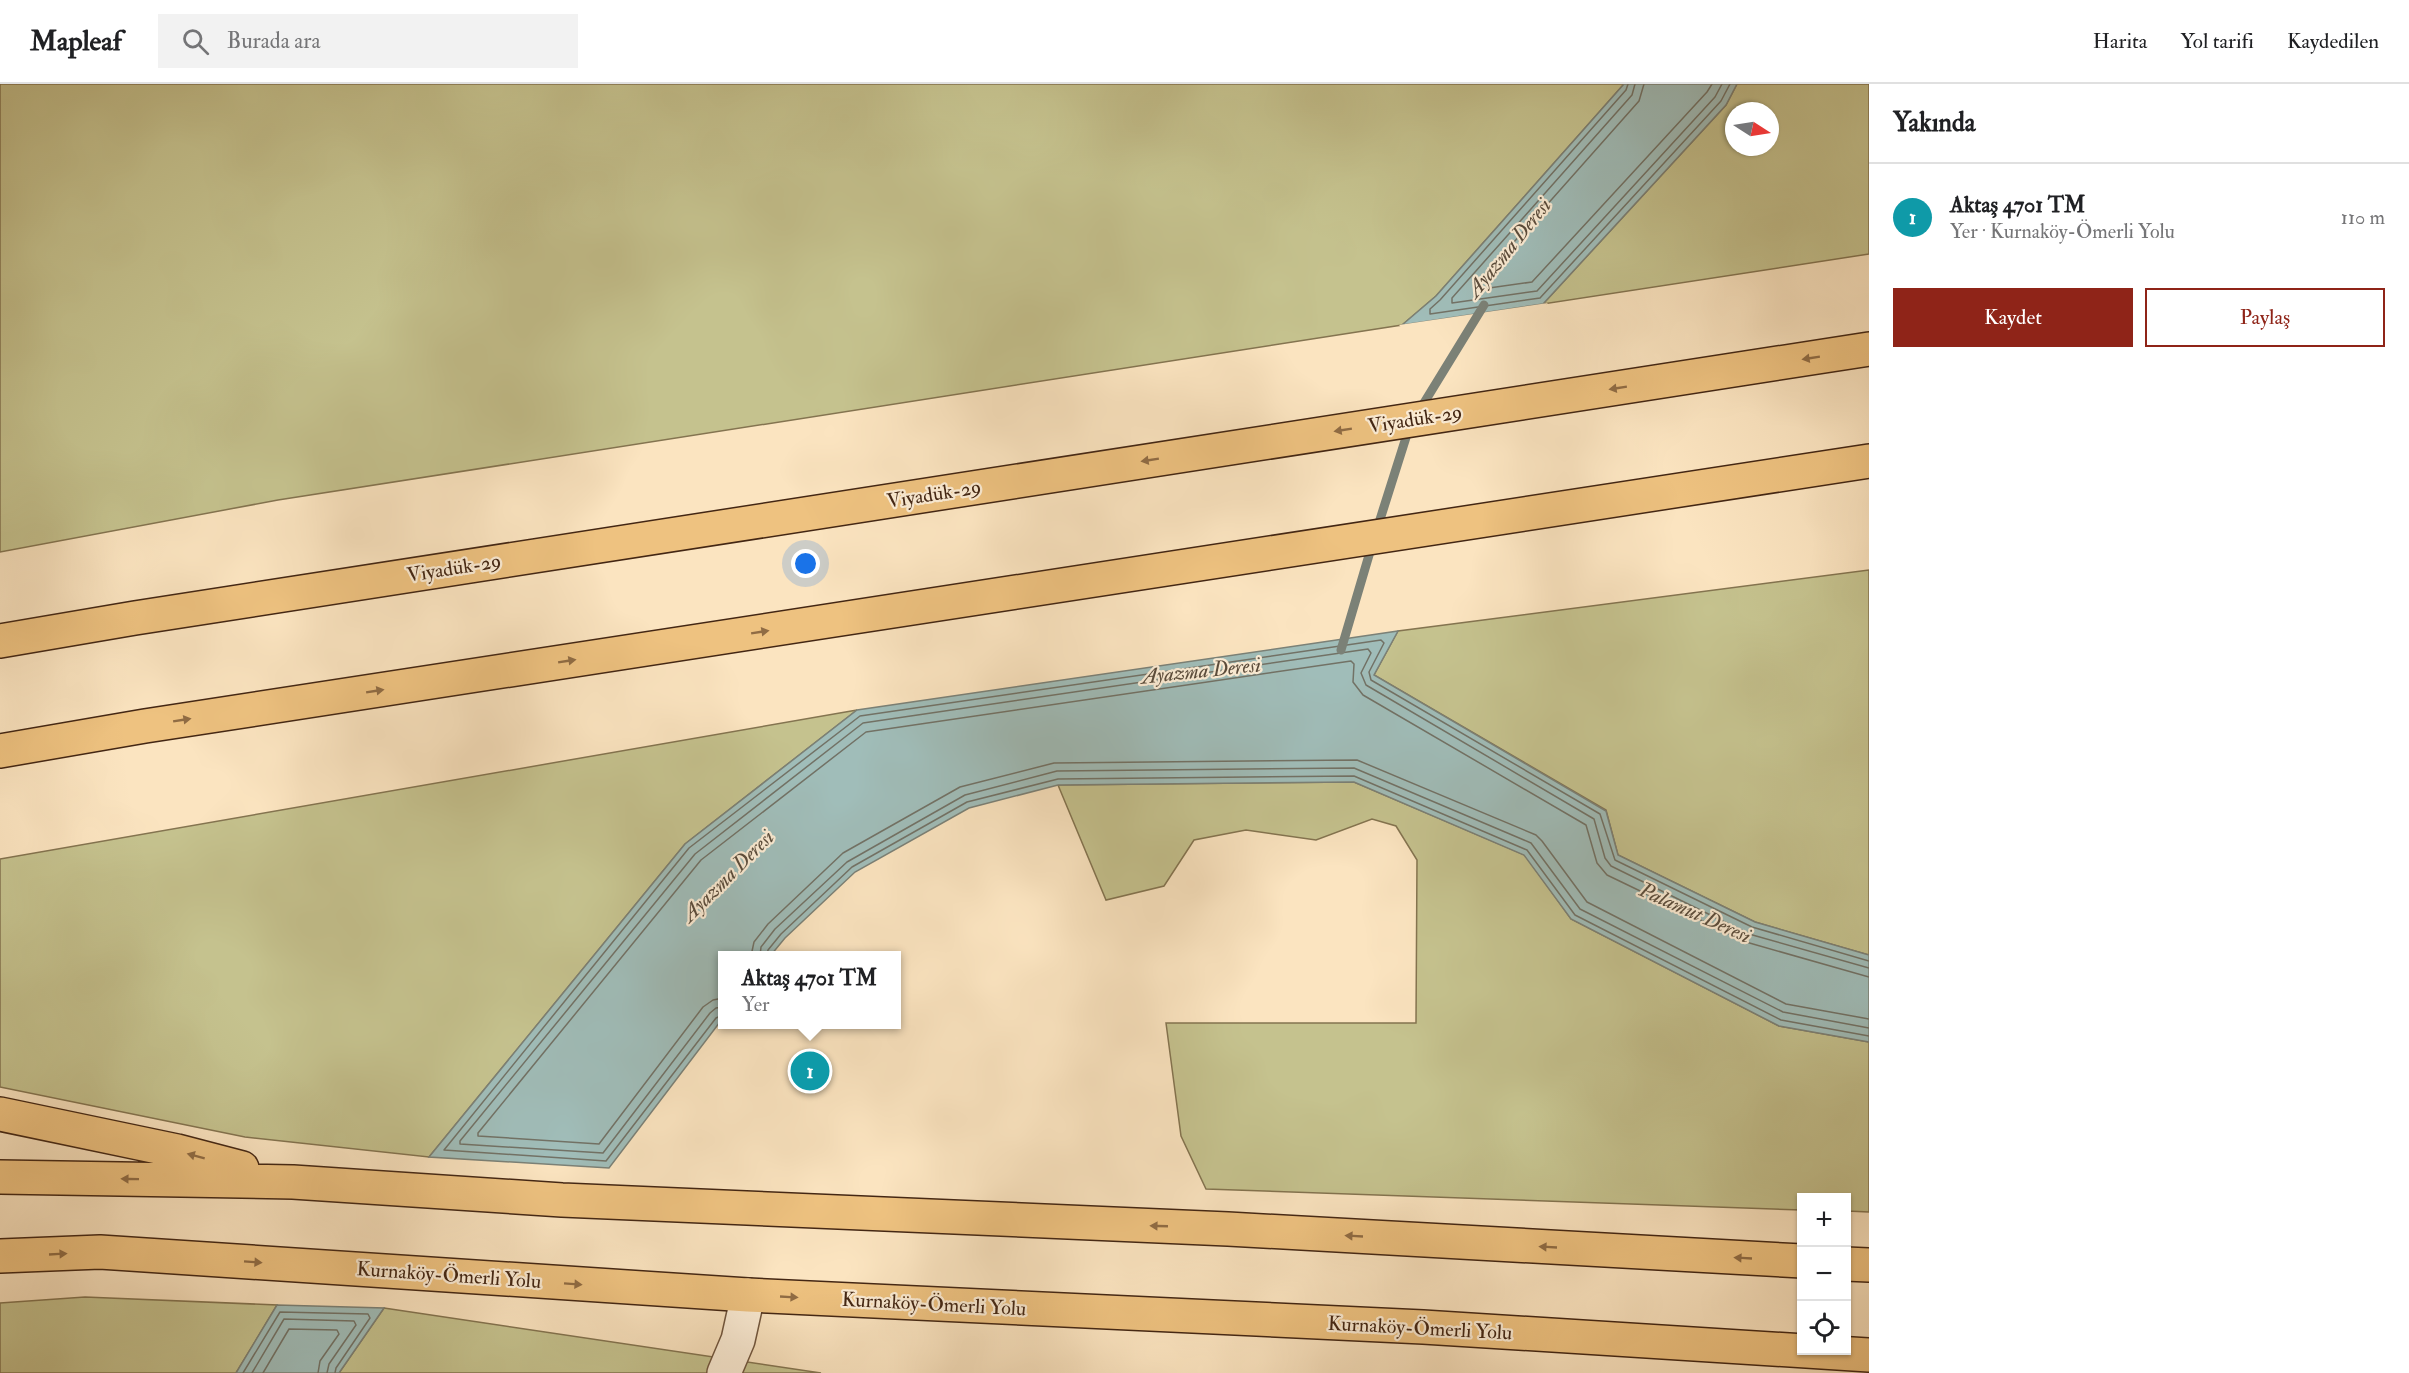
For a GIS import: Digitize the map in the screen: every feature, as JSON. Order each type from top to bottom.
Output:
[{"type":"highway","name":"Viyadük-29","points":[[0,641],[135,618],[1869,349]]},
{"type":"highway","points":[[0,751],[145,726],[1869,461]]},
{"type":"highway","points":[[0,624],[135,618]]},
{"type":"highway","points":[[0,765],[145,726]]},
{"type":"highway","points":[[0,1114],[177,1151],[293,1182]]},
{"type":"highway","points":[[0,1177],[293,1182],[562,1200],[1216,1228],[1797,1261]]},
{"type":"highway","name":"Kurnaköy-Ömerli Yolu","points":[[0,1256],[100,1252],[748,1295],[1423,1327],[1869,1355]]},
{"type":"highway","points":[[1851,1264],[1869,1265]]},
{"type":"street","points":[[724,1373],[738,1340],[748,1295]]},
{"type":"shaded area","points":[[0,84],[1624,84],[1436,296],[1402,325],[278,500],[0,552]]},
{"type":"shaded area","points":[[1737,84],[1869,84],[1869,254],[1543,304],[1725,106],[1725,156],[1779,156],[1779,102],[1728,102]]},
{"type":"shaded area","points":[[1869,570],[1869,955],[1755,922],[1618,855],[1606,810],[1374,675],[1398,631]]},
{"type":"shaded area","points":[[857,710],[685,844],[429,1157],[245,1137],[0,1087],[0,859]]},
{"type":"shaded area","points":[[1354,782],[1525,855],[1571,919],[1779,1026],[1869,1042],[1869,1212],[1851,1211],[1851,1193],[1797,1193],[1797,1210],[1206,1189],[1181,1136],[1166,1023],[1416,1023],[1417,860],[1396,826],[1372,819],[1316,840],[1246,830],[1194,840],[1164,886],[1106,900],[1058,785]]},
{"type":"shaded area","points":[[85,1297],[277,1305],[236,1373],[0,1373],[0,1303]]},
{"type":"shaded area","points":[[384,1308],[821,1373],[339,1373]]},
{"type":"water","points":[[1624,84],[1737,84],[1728,102],[1725,102],[1725,106],[1543,304],[1402,325],[1436,296]]},
{"type":"water","name":"Palamut Deresi","points":[[1398,631],[1374,675],[1606,811],[1618,855],[1755,922],[1869,955],[1869,1042],[1779,1026],[1571,919],[1524,855],[1354,782],[1058,785],[969,808],[855,872],[785,938],[774,951],[718,951],[718,1025],[609,1168],[429,1157],[685,844],[857,710]]},
{"type":"water","points":[[277,1305],[384,1308],[339,1373],[236,1373]]},
{"type":"pier","points":[[1548,303],[1544,307],[1402,328],[1399,325]]},
{"type":"waterway","name":"Ayazma Deresi","points":[[1419,411],[1484,305]]},
{"type":"waterway","name":"Ayazma Deresi","points":[[1377,529],[1409,428]]},
{"type":"waterway","name":"Ayazma Deresi","points":[[1341,650],[1372,545]]},
{"type":"place","name":"Aktaş 4701 TM","points":[[810,1071]]}]
